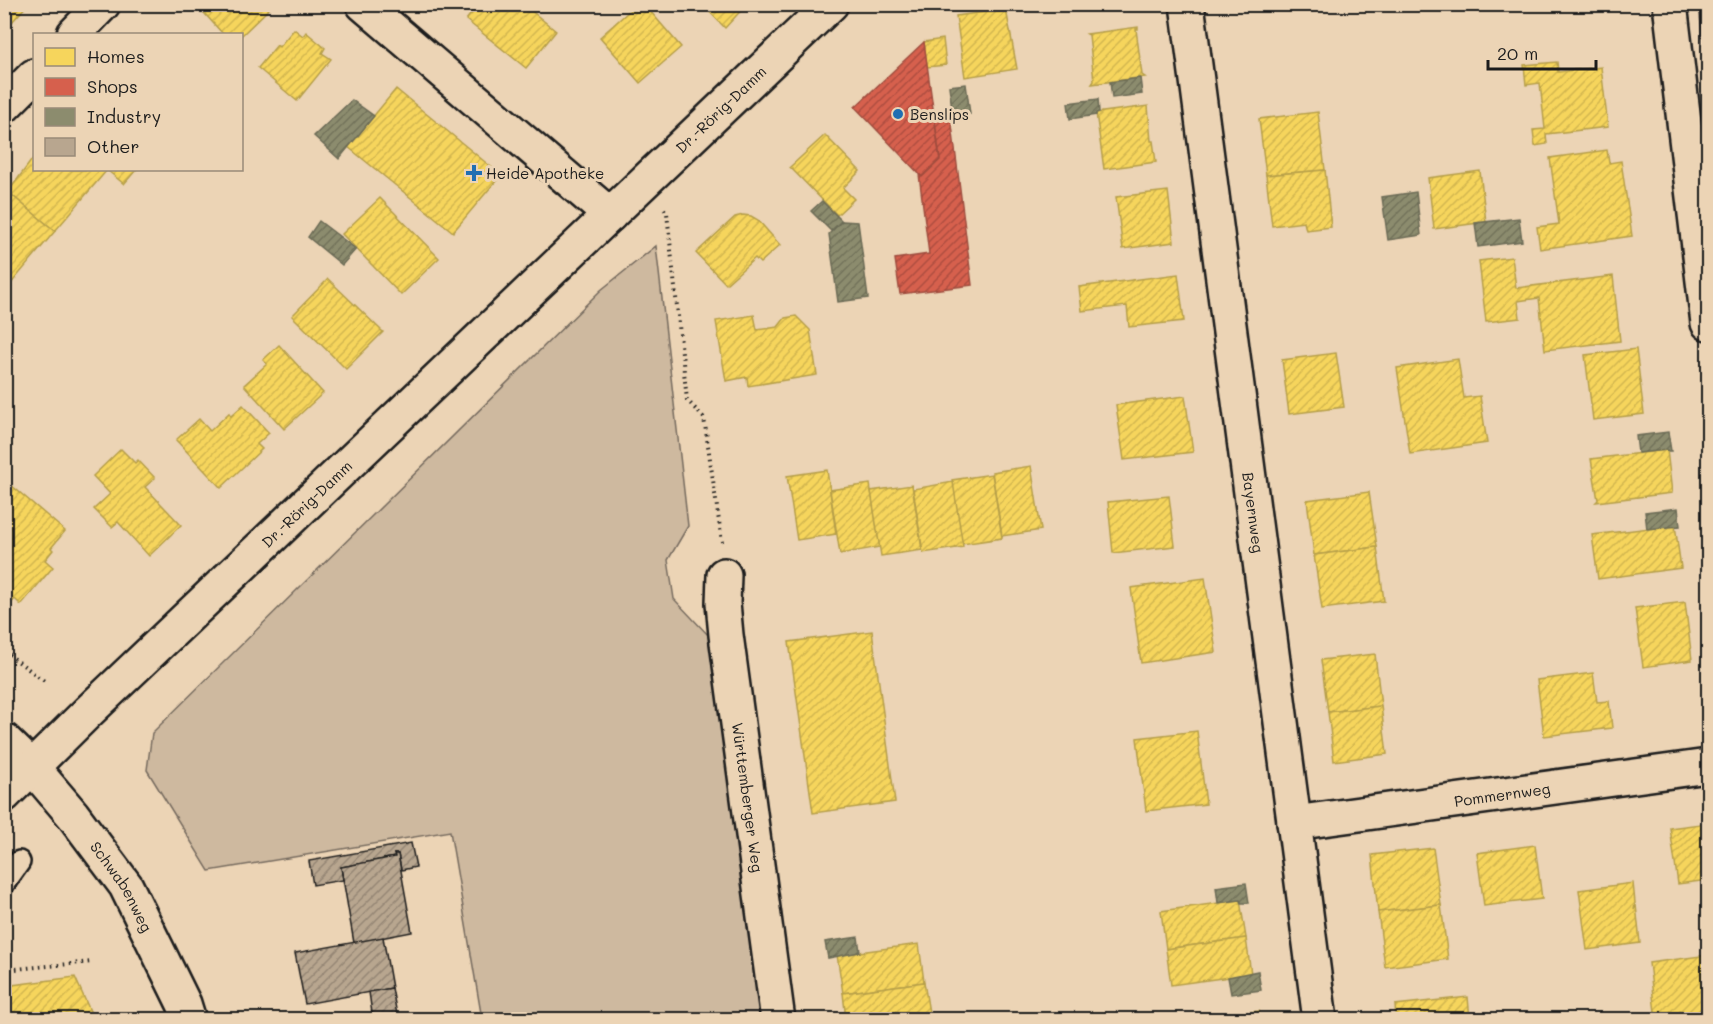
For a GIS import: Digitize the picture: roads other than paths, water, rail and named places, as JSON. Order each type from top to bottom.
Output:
[{"type":"street","points":[[75,33],[103,4]]},
{"type":"street","points":[[363,4],[610,215]]},
{"type":"street","name":"Dr.-Rörig-Damm","points":[[4,795],[89,711],[831,4]]},
{"type":"street","name":"Bayernweg","points":[[1187,4],[1320,1020]]},
{"type":"street","points":[[1670,4],[1708,323]]},
{"type":"street","points":[[4,106],[33,77]]},
{"type":"street","name":"Württemberger Weg","points":[[724,575],[723,603],[726,635],[778,1020]]},
{"type":"street","name":"Schwabenweg","points":[[4,740],[33,768],[73,815],[126,886],[184,1004],[189,1020]]},
{"type":"street","name":"Pommernweg","points":[[1294,823],[1708,766]]},
{"type":"lane","points":[[4,883],[19,862]]},
{"type":"place","name":"Benslips","points":[[898,114]]},
{"type":"place","name":"Heide Apotheke","points":[[474,173]]}]
